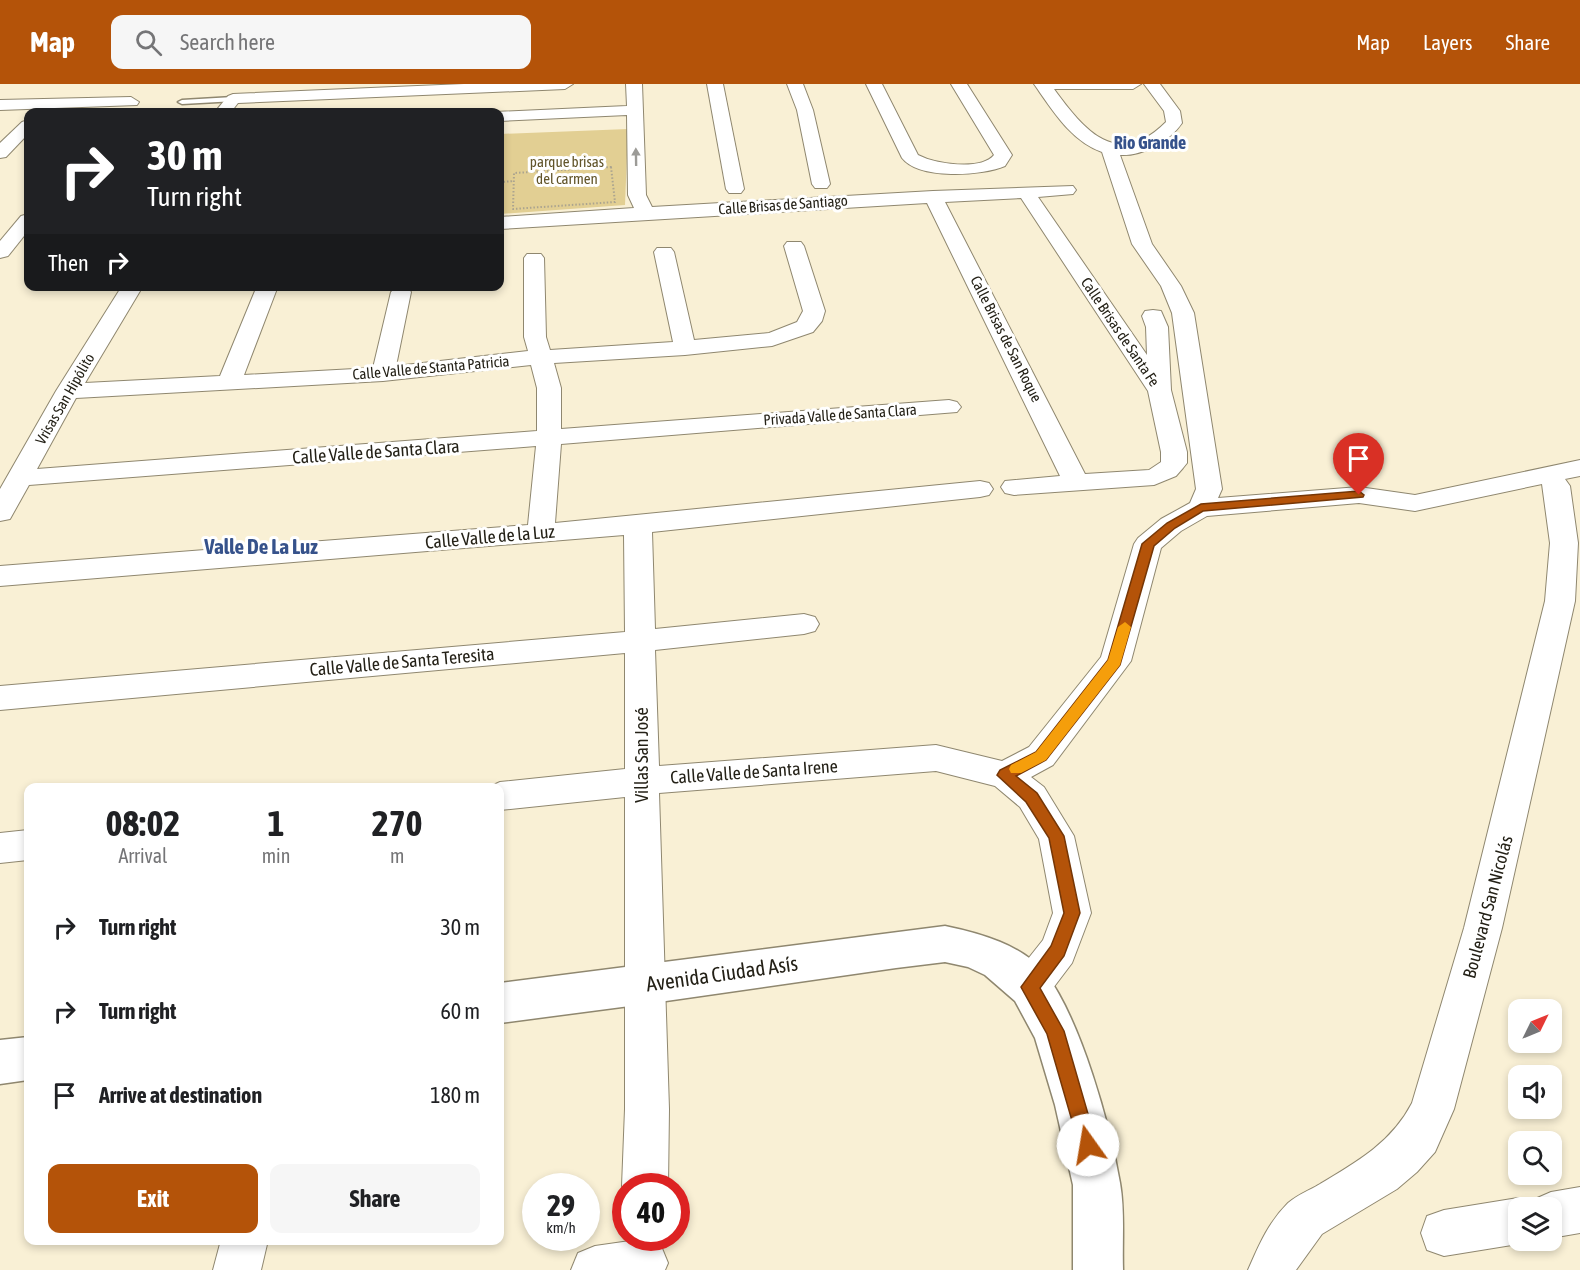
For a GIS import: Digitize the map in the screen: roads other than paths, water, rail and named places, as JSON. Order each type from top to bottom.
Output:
[{"type":"street","points":[[226,108],[233,99],[565,84]]},
{"type":"street","points":[[634,84],[637,195],[646,213]]},
{"type":"street","points":[[715,84],[735,189]]},
{"type":"street","points":[[795,84],[805,110],[821,184]]},
{"type":"street","points":[[874,84],[911,158],[918,163],[926,167],[950,168],[983,168],[997,165],[1002,161],[1003,155],[959,84]]},
{"type":"street","points":[[1043,84],[1133,84]]},
{"type":"street","points":[[1043,84],[1083,137],[1118,151],[1147,143],[1168,130],[1174,123],[1172,111],[1152,84]]},
{"type":"street","points":[[46,108],[63,91]]},
{"type":"street","points":[[312,108],[321,94]]},
{"type":"street","points":[[0,105],[46,108],[131,102]]},
{"type":"street","points":[[504,116],[635,110]]},
{"type":"street","points":[[0,153],[24,129]]},
{"type":"street","points":[[1118,151],[1142,244],[1171,286],[1183,313],[1209,489],[1201,508]]},
{"type":"street","name":"Calle Brisas de Santiago","points":[[504,224],[646,213],[1067,189]]},
{"type":"street","name":"Calle Brisas de Santa Fe","points":[[1026,192],[1160,391],[1174,452],[1174,463],[1167,471],[1154,477],[1077,483]]},
{"type":"street","name":"Calle Brisas de San Roque","points":[[933,196],[1077,483]]},
{"type":"street","points":[[0,252],[24,225]]},
{"type":"street","name":"Calle Valle de Stanta Patricia","points":[[68,392],[383,374],[539,357],[753,342],[793,333],[811,321],[814,311],[794,246]]},
{"type":"street","points":[[0,252],[24,250]]},
{"type":"street","points":[[664,252],[685,348]]},
{"type":"street","points":[[534,258],[535,337],[549,388],[549,438],[541,532]]},
{"type":"street","name":"Vrisas San Hipólito","points":[[0,513],[68,392],[131,291]]},
{"type":"street","points":[[229,382],[266,291]]},
{"type":"street","points":[[383,374],[401,292]]},
{"type":"street","points":[[1152,316],[1157,327],[1160,391]]},
{"type":"street","name":"Privada Valle de Santa Clara","points":[[730,423],[949,407]]},
{"type":"street","name":"Calle Valle de Santa Clara","points":[[20,478],[730,423]]},
{"type":"street","points":[[1098,1270],[1097,1185],[1078,1105],[1056,1031],[1030,987],[1058,950],[1072,913],[1056,836],[1032,797],[1005,775],[1041,756],[1115,661],[1148,544],[1171,525],[1201,508],[1359,495],[1415,503],[1564,472]]},
{"type":"street","name":"Boulevard San Nicolás","points":[[1272,1270],[1281,1248],[1306,1218],[1381,1173],[1401,1156],[1419,1136],[1432,1109],[1483,928],[1560,601],[1564,543],[1557,486],[1564,472]]},
{"type":"street","points":[[1014,487],[1077,483]]},
{"type":"street","name":"Calle Valle de la Luz","points":[[0,576],[638,525],[980,489]]},
{"type":"street","name":"Villas San José","points":[[638,525],[642,641],[645,1173]]},
{"type":"street","name":"Calle Valle de Santa Teresita","points":[[0,698],[642,641],[804,624]]},
{"type":"street","name":"Calle Valle de Santa Irene","points":[[504,796],[642,781],[936,758],[1005,775]]},
{"type":"street","points":[[0,848],[24,845]]},
{"type":"street","name":"Avenida Ciudad Asís","points":[[504,1003],[896,949],[945,945],[973,950],[1000,962],[1030,987]]},
{"type":"street","points":[[0,1062],[24,1059]]},
{"type":"street","points":[[1562,1213],[1580,1210]]},
{"type":"street","points":[[1444,1233],[1508,1223]]},
{"type":"street","points":[[237,1270],[244,1245]]},
{"type":"street","points":[[594,1270],[644,1257]]},
{"type":"lane","points":[[182,102],[233,99]]},
{"type":"district","name":"Rio Grande","points":[[1150,143]]},
{"type":"district","name":"Valle De La Luz","points":[[261,547]]},
{"type":"park label","name":"parque brisas del carmen","points":[[567,170]]}]
